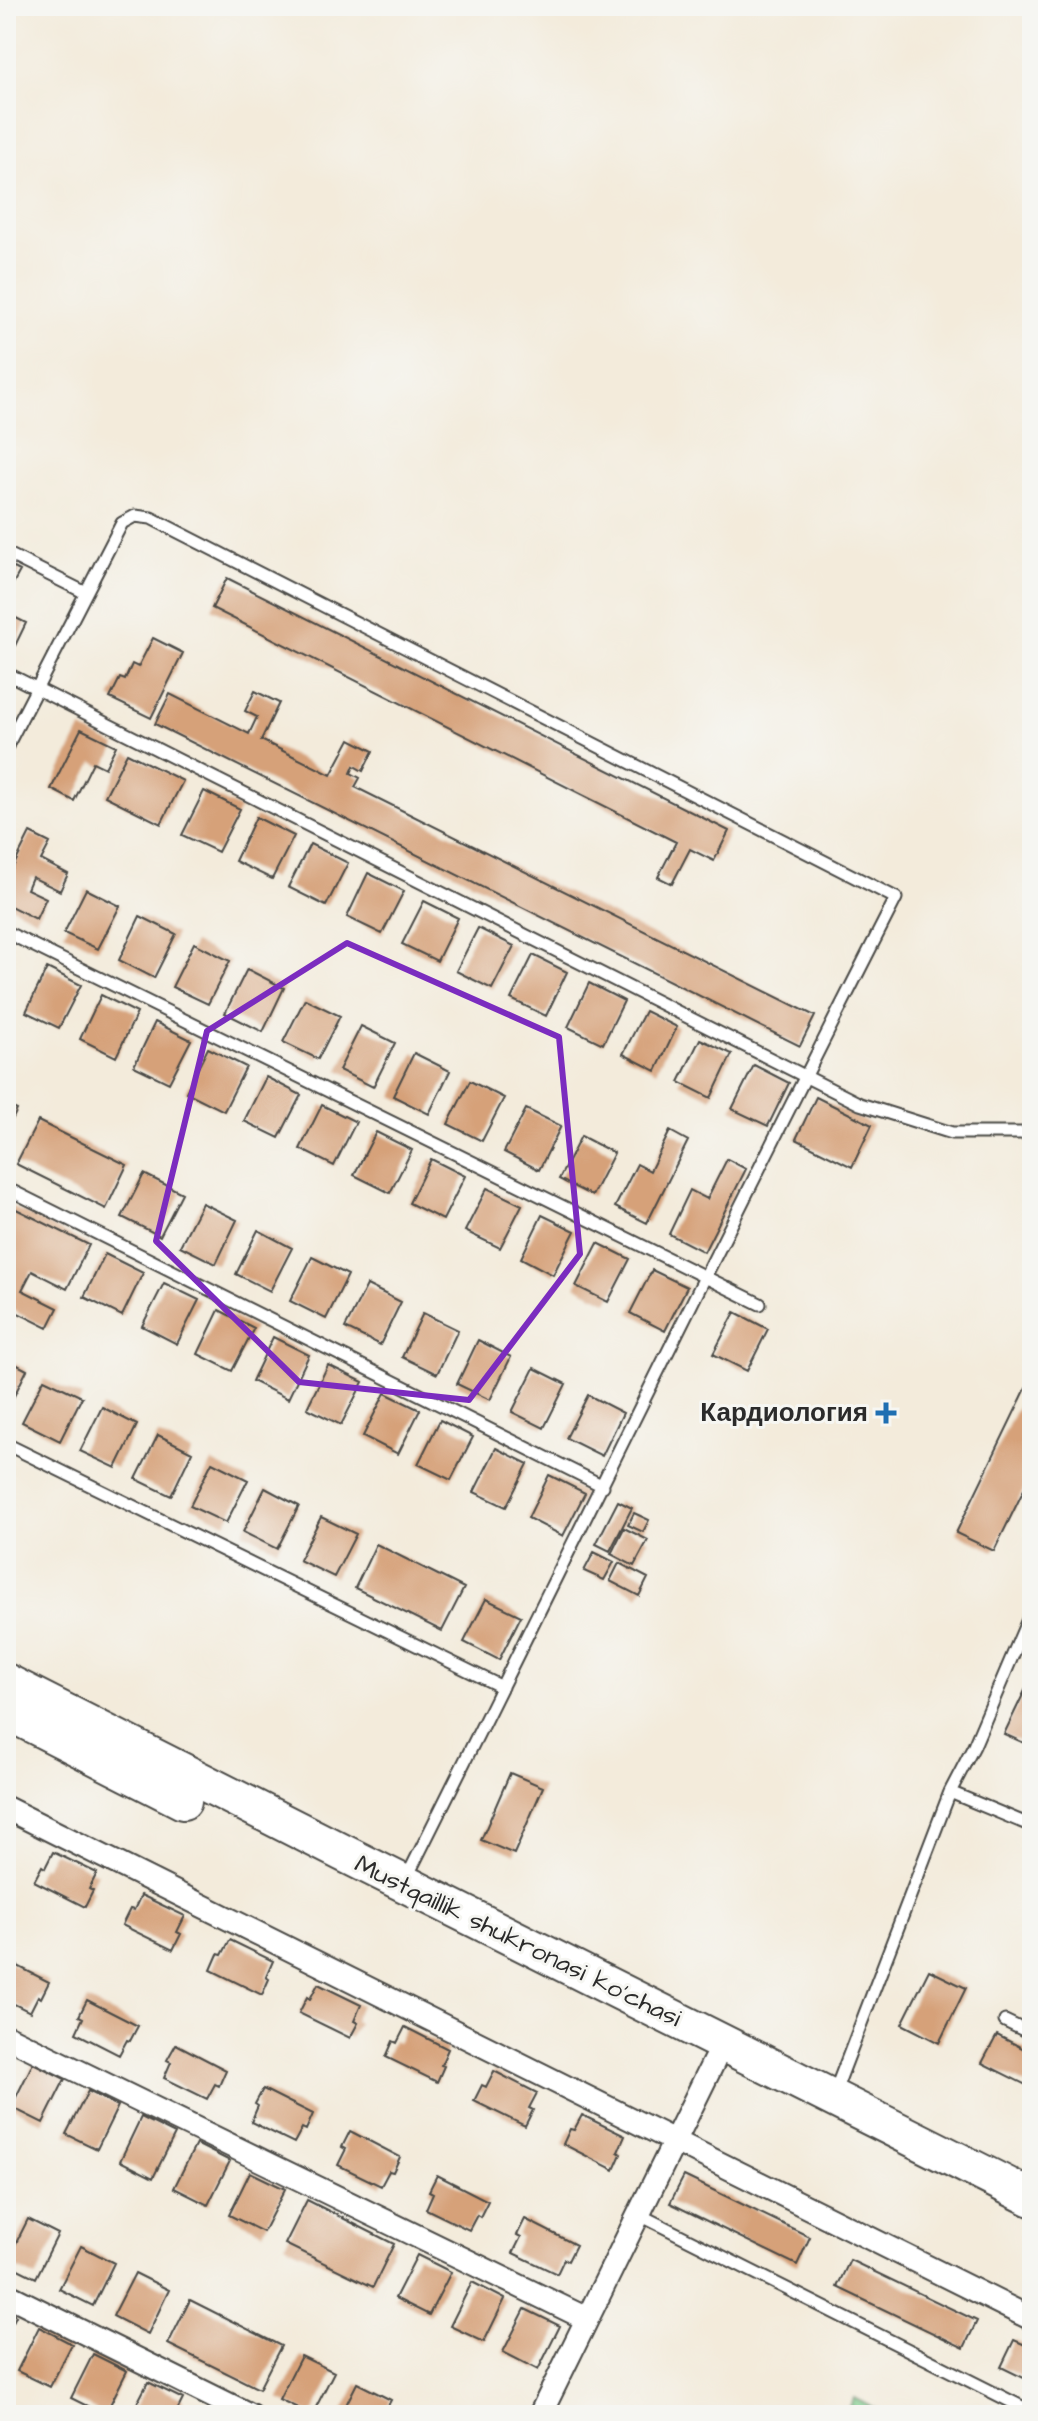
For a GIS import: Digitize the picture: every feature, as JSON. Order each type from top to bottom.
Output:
[{"type":"main road","name":"Mustqaillik shukronasi ko'chasi","points":[[6,1682],[403,1885],[716,2038],[1032,2198]]},
{"type":"main road","name":"Mustqaillik shukronasi ko'chasi","points":[[6,1711],[392,1907],[714,2061],[1032,2223]]},
{"type":"street","points":[[8,1815],[1032,2319]]},
{"type":"street","points":[[6,2036],[587,2319]]},
{"type":"street","points":[[540,2415],[714,2061]]},
{"type":"street","points":[[6,2294],[250,2415]]},
{"type":"lane","points":[[6,748],[122,523],[135,516],[151,518],[896,898],[703,1278],[603,1486],[403,1885]]},
{"type":"lane","points":[[6,553],[86,593]]},
{"type":"lane","points":[[6,673],[860,1104],[952,1133],[1032,1133]]},
{"type":"lane","points":[[6,932],[760,1304]]},
{"type":"lane","points":[[6,1188],[603,1486]]},
{"type":"lane","points":[[6,1444],[502,1687]]},
{"type":"lane","points":[[833,2098],[950,1792],[974,1746],[1032,1610]]},
{"type":"lane","points":[[950,1792],[1032,1826]]},
{"type":"lane","points":[[1005,2021],[1032,2034]]},
{"type":"lane","points":[[638,2214],[1032,2412]]},
{"type":"highlighted area","points":[[347,943],[559,1037],[580,1254],[469,1400],[299,1382],[156,1241],[207,1031]]},
{"type":"green space","points":[[854,2398],[888,2415],[846,2415]]},
{"type":"building","points":[[6,564],[20,571],[9,591],[6,590]]},
{"type":"building","points":[[227,578],[729,831],[714,861],[690,849],[672,884],[658,877],[676,842],[212,608]]},
{"type":"building","points":[[6,613],[26,623],[12,652],[6,649]]},
{"type":"building","points":[[153,638],[183,653],[151,718],[110,698],[120,678],[125,680],[132,664],[138,667]]},
{"type":"building","points":[[255,691],[279,703],[261,740],[331,775],[350,739],[373,751],[363,771],[354,766],[351,773],[360,778],[355,787],[815,1016],[800,1046],[155,724],[170,694],[249,734],[257,717],[245,711]]},
{"type":"building","points":[[81,729],[116,746],[105,768],[93,762],[74,801],[51,789]]},
{"type":"building","points":[[127,753],[183,781],[161,824],[105,796]]},
{"type":"building","points":[[204,791],[240,809],[218,852],[182,835]]},
{"type":"building","points":[[256,817],[294,836],[272,879],[235,861]]},
{"type":"building","points":[[30,833],[50,843],[41,860],[68,874],[60,891],[32,877],[27,889],[46,898],[36,919],[6,904],[6,881]]},
{"type":"building","points":[[310,844],[348,863],[326,906],[288,887]]},
{"type":"building","points":[[368,873],[404,891],[382,934],[347,917]]},
{"type":"building","points":[[86,889],[120,906],[98,949],[64,933]]},
{"type":"building","points":[[424,901],[458,918],[437,961],[402,944]]},
{"type":"building","points":[[140,916],[176,934],[154,978],[119,960]]},
{"type":"building","points":[[478,928],[514,946],[492,989],[456,971]]},
{"type":"building","points":[[194,943],[230,961],[208,1004],[172,987]]},
{"type":"building","points":[[533,955],[567,972],[546,1016],[511,999]]},
{"type":"building","points":[[47,968],[81,985],[59,1028],[26,1012]]},
{"type":"building","points":[[247,969],[284,988],[263,1032],[225,1013]]},
{"type":"building","points":[[589,983],[624,1001],[603,1044],[568,1027]]},
{"type":"building","points":[[101,995],[137,1013],[116,1057],[80,1039]]},
{"type":"building","points":[[305,999],[340,1016],[318,1059],[283,1042]]},
{"type":"building","points":[[645,1011],[677,1027],[656,1071],[623,1054]]},
{"type":"building","points":[[155,1022],[191,1040],[169,1083],[134,1066]]},
{"type":"building","points":[[361,1026],[395,1043],[373,1087],[339,1070]]},
{"type":"building","points":[[700,1039],[732,1054],[711,1098],[679,1082]]},
{"type":"building","points":[[208,1048],[246,1067],[224,1111],[186,1092]]},
{"type":"building","points":[[414,1053],[450,1071],[429,1114],[393,1096]]},
{"type":"building","points":[[754,1065],[789,1083],[768,1126],[732,1109]]},
{"type":"building","points":[[266,1077],[301,1095],[279,1138],[244,1121]]},
{"type":"building","points":[[470,1081],[504,1098],[482,1141],[448,1124]]},
{"type":"building","points":[[816,1097],[872,1125],[852,1167],[796,1139]]},
{"type":"building","points":[[6,1105],[17,1110],[6,1132]]},
{"type":"building","points":[[322,1105],[356,1122],[334,1166],[300,1149]]},
{"type":"building","points":[[526,1109],[561,1126],[539,1170],[504,1152]]},
{"type":"building","points":[[38,1121],[127,1165],[106,1209],[16,1164]]},
{"type":"building","points":[[670,1131],[688,1141],[647,1223],[615,1207],[637,1164],[650,1171]]},
{"type":"building","points":[[376,1132],[412,1150],[390,1193],[354,1175]]},
{"type":"building","points":[[581,1136],[614,1153],[592,1196],[559,1179]]},
{"type":"building","points":[[431,1159],[465,1176],[443,1220],[409,1203]]},
{"type":"building","points":[[727,1159],[746,1169],[704,1252],[669,1234],[690,1190],[707,1199]]},
{"type":"building","points":[[144,1174],[182,1193],[160,1236],[122,1217]]},
{"type":"building","points":[[487,1188],[522,1205],[500,1248],[465,1231]]},
{"type":"building","points":[[202,1203],[237,1220],[216,1264],[180,1246]]},
{"type":"building","points":[[6,1204],[89,1245],[67,1289],[32,1271],[22,1290],[58,1308],[48,1328],[6,1307],[6,1277],[13,1262],[6,1258]]},
{"type":"building","points":[[542,1215],[575,1231],[553,1275],[521,1258]]},
{"type":"building","points":[[258,1230],[292,1248],[270,1291],[236,1274]]},
{"type":"building","points":[[598,1243],[630,1259],[608,1302],[576,1286]]},
{"type":"building","points":[[105,1254],[143,1273],[122,1316],[84,1297]]},
{"type":"building","points":[[312,1257],[348,1275],[326,1319],[290,1301]]},
{"type":"building","points":[[652,1270],[687,1287],[665,1331],[630,1313]]},
{"type":"building","points":[[164,1283],[199,1300],[177,1344],[142,1326]]},
{"type":"building","points":[[367,1285],[401,1302],[380,1345],[345,1328]]},
{"type":"building","points":[[219,1310],[254,1328],[232,1371],[198,1354]]},
{"type":"building","points":[[735,1312],[768,1329],[747,1371],[713,1354]]},
{"type":"building","points":[[423,1313],[458,1330],[437,1374],[402,1357]]},
{"type":"building","points":[[273,1337],[309,1355],[288,1399],[252,1381]]},
{"type":"building","points":[[478,1340],[511,1357],[490,1400],[457,1384]]},
{"type":"building","points":[[6,1359],[27,1370],[6,1412]]},
{"type":"building","points":[[328,1365],[363,1382],[341,1425],[307,1408]]},
{"type":"building","points":[[534,1368],[566,1384],[544,1428],[512,1412]]},
{"type":"building","points":[[1032,1376],[1032,1473],[994,1551],[956,1533]]},
{"type":"building","points":[[44,1379],[82,1397],[60,1441],[22,1422]]},
{"type":"building","points":[[385,1393],[420,1410],[398,1454],[363,1436]]},
{"type":"building","points":[[588,1395],[623,1413],[602,1456],[566,1438]]},
{"type":"building","points":[[102,1407],[137,1425],[116,1468],[80,1451]]},
{"type":"building","points":[[440,1420],[473,1437],[451,1480],[418,1464]]},
{"type":"building","points":[[158,1435],[192,1452],[171,1496],[136,1479]]},
{"type":"building","points":[[496,1448],[528,1464],[506,1507],[474,1492]]},
{"type":"building","points":[[212,1462],[248,1480],[226,1523],[190,1506]]},
{"type":"building","points":[[549,1475],[585,1493],[563,1536],[528,1518]]},
{"type":"building","points":[[265,1488],[299,1506],[277,1549],[243,1532]]},
{"type":"building","points":[[618,1501],[632,1508],[610,1551],[596,1544]]},
{"type":"building","points":[[634,1513],[649,1520],[643,1532],[628,1525]]},
{"type":"building","points":[[321,1517],[356,1534],[334,1577],[299,1560]]},
{"type":"building","points":[[624,1528],[648,1540],[634,1566],[611,1554]]},
{"type":"building","points":[[376,1544],[464,1588],[442,1631],[355,1588]]},
{"type":"building","points":[[594,1552],[614,1562],[604,1580],[584,1571]]},
{"type":"building","points":[[619,1563],[648,1578],[639,1596],[610,1581]]},
{"type":"building","points":[[486,1599],[521,1616],[499,1660],[464,1642]]},
{"type":"building","points":[[1032,1676],[1032,1726],[1024,1743],[1004,1734]]},
{"type":"building","points":[[510,1773],[543,1787],[514,1854],[481,1840]]},
{"type":"building","points":[[53,1852],[97,1873],[85,1907],[34,1881]]},
{"type":"building","points":[[141,1895],[185,1916],[173,1950],[122,1925]]},
{"type":"building","points":[[230,1940],[273,1961],[262,1995],[211,1970],[218,1954],[222,1955]]},
{"type":"building","points":[[6,1960],[49,1982],[30,2012],[6,2000]]},
{"type":"building","points":[[929,1970],[966,1988],[939,2043],[902,2024]]},
{"type":"building","points":[[318,1984],[361,2005],[354,2021],[358,2023],[350,2038],[299,2013]]},
{"type":"building","points":[[87,2000],[138,2026],[119,2055],[76,2033],[83,2018],[79,2016]]},
{"type":"building","points":[[405,2027],[448,2049],[437,2082],[386,2057],[393,2041],[397,2043]]},
{"type":"building","points":[[997,2035],[1032,2053],[1032,2088],[982,2063]]},
{"type":"building","points":[[176,2044],[226,2070],[219,2086],[215,2084],[207,2099],[164,2078],[171,2062],[167,2060]]},
{"type":"building","points":[[33,2063],[65,2079],[43,2123],[11,2107]]},
{"type":"building","points":[[494,2071],[537,2093],[525,2126],[474,2101]]},
{"type":"building","points":[[263,2089],[313,2114],[306,2130],[302,2128],[294,2143],[251,2122]]},
{"type":"building","points":[[88,2091],[118,2106],[97,2149],[66,2134]]},
{"type":"building","points":[[582,2115],[625,2136],[614,2170],[563,2144]]},
{"type":"building","points":[[141,2117],[175,2134],[153,2178],[120,2161]]},
{"type":"building","points":[[350,2131],[400,2157],[381,2186],[338,2165]]},
{"type":"building","points":[[196,2144],[230,2161],[208,2205],[174,2188]]},
{"type":"building","points":[[250,2172],[285,2189],[263,2232],[229,2215]]},
{"type":"building","points":[[437,2175],[488,2201],[469,2230],[426,2209],[433,2193],[429,2191]]},
{"type":"building","points":[[684,2176],[810,2237],[797,2265],[670,2203]]},
{"type":"building","points":[[307,2200],[394,2244],[373,2287],[285,2244]]},
{"type":"building","points":[[28,2219],[58,2234],[36,2278],[6,2263]]},
{"type":"building","points":[[525,2219],[576,2245],[557,2274],[513,2253]]},
{"type":"building","points":[[81,2246],[114,2263],[93,2306],[59,2289]]},
{"type":"building","points":[[417,2255],[451,2272],[429,2315],[395,2298]]},
{"type":"building","points":[[850,2260],[977,2321],[964,2348],[837,2287]]},
{"type":"building","points":[[135,2273],[169,2290],[148,2334],[113,2316]]},
{"type":"building","points":[[472,2282],[505,2299],[484,2342],[450,2326]]},
{"type":"building","points":[[190,2300],[281,2346],[259,2389],[168,2344]]},
{"type":"building","points":[[525,2309],[560,2326],[538,2370],[503,2352]]},
{"type":"building","points":[[6,2311],[16,2316],[6,2335]]},
{"type":"building","points":[[39,2327],[72,2344],[50,2387],[17,2371]]},
{"type":"building","points":[[1014,2340],[1032,2348],[1032,2382],[1001,2367]]},
{"type":"building","points":[[93,2354],[127,2371],[105,2415],[71,2398]]},
{"type":"building","points":[[301,2356],[334,2372],[312,2415],[279,2399]]},
{"type":"building","points":[[148,2382],[183,2399],[175,2415],[131,2415]]},
{"type":"building","points":[[357,2383],[391,2400],[383,2415],[341,2415]]},
{"type":"place","name":"Кардиология","points":[[886,1413]]}]
